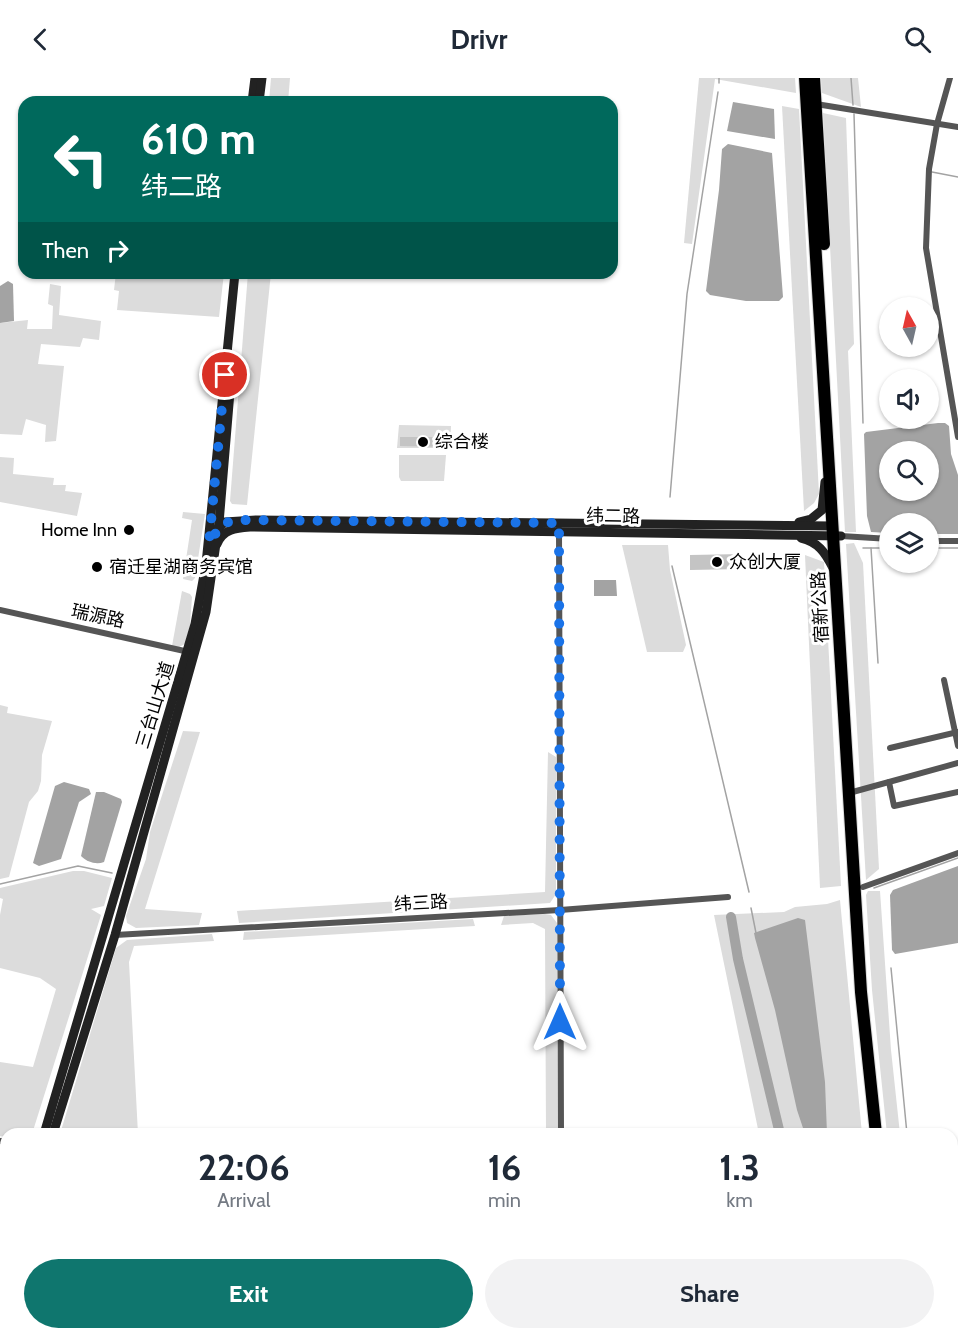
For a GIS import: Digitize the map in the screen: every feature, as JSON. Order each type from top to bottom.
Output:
[{"type":"highway","name":"宿新公路","points":[[805,78],[826,416],[836,533],[836,573],[863,887],[869,991],[883,1128]]},
{"type":"highway","name":"宿新公路","points":[[814,78],[836,533],[853,791],[861,992],[875,1128]]},
{"type":"main road","points":[[253,96],[255,78]]},
{"type":"main road","points":[[260,96],[262,78]]},
{"type":"main road","name":"三台山大道","points":[[55,1128],[115,935],[206,612],[234,279]]},
{"type":"main road","points":[[212,546],[218,528],[222,495],[240,279]]},
{"type":"main road","points":[[774,526],[805,521],[822,510],[826,416]]},
{"type":"main road","points":[[222,495],[226,511],[231,514],[284,516],[304,520]]},
{"type":"main road","name":"纬二路","points":[[218,528],[225,522],[235,520],[304,520],[762,535],[836,533]]},
{"type":"main road","name":"纬二路","points":[[212,546],[223,534],[239,527],[774,526],[836,533]]},
{"type":"main road","points":[[762,535],[811,541],[822,549],[836,573]]},
{"type":"main road","name":"三台山大道","points":[[46,1128],[189,652],[212,546]]},
{"type":"street","points":[[950,78],[937,124],[928,177],[926,248],[958,436]]},
{"type":"street","points":[[816,104],[958,127]]},
{"type":"street","points":[[559,528],[561,1128]]},
{"type":"street","points":[[836,533],[879,538]]},
{"type":"street","points":[[939,541],[958,541]]},
{"type":"street","name":"瑞源路","points":[[0,610],[189,652]]},
{"type":"street","points":[[944,680],[957,732],[958,747]]},
{"type":"street","points":[[890,748],[957,732]]},
{"type":"street","points":[[853,791],[958,763]]},
{"type":"street","points":[[889,782],[894,806],[958,792]]},
{"type":"street","points":[[863,887],[958,853]]},
{"type":"street","name":"纬三路","points":[[115,935],[560,910],[728,897]]},
{"type":"shaded area","points":[[271,78],[290,78],[288,96],[270,96]]},
{"type":"shaded area","points":[[699,78],[795,78],[796,93],[715,79],[692,244],[684,243]]},
{"type":"shaded area","points":[[821,78],[858,78],[861,107],[822,93]]},
{"type":"shaded area","points":[[733,102],[774,109],[775,139],[727,131]]},
{"type":"shaded area","points":[[782,106],[799,109],[819,494],[814,503],[804,511]]},
{"type":"shaded area","points":[[823,113],[846,118],[854,344],[848,351],[856,532],[845,532]]},
{"type":"shaded area","points":[[728,144],[772,153],[783,297],[779,301],[746,301],[710,295],[706,291],[722,149]]},
{"type":"shaded area","points":[[115,279],[223,279],[219,317],[117,310],[119,291],[114,290]]},
{"type":"shaded area","points":[[248,279],[270,279],[247,505],[232,504],[230,501]]},
{"type":"shaded area","points":[[8,281],[13,284],[14,321],[0,323],[0,286]]},
{"type":"shaded area","points":[[50,284],[61,286],[59,315],[101,321],[99,340],[83,338],[80,347],[41,344],[38,364],[64,366],[56,441],[45,442],[46,425],[26,419],[22,435],[0,434],[0,323],[28,320],[27,329],[52,329],[53,306],[48,304]]},
{"type":"shaded area","points":[[939,423],[949,426],[951,454],[958,475],[958,534],[939,534],[939,513],[879,513],[879,532],[871,532],[867,516],[864,434],[890,429],[939,429]]},
{"type":"shaded area","points":[[399,425],[451,426],[450,448],[397,448]]},
{"type":"shaded area","points":[[399,455],[446,455],[444,481],[401,481]]},
{"type":"shaded area","points":[[0,457],[14,458],[13,474],[54,478],[53,485],[66,485],[65,491],[82,493],[77,516],[0,502]]},
{"type":"shaded area","points":[[183,512],[205,514],[195,578],[192,581],[183,579],[192,520],[182,518]]},
{"type":"shaded area","points":[[854,543],[863,563],[879,869],[866,880],[846,544]]},
{"type":"shaded area","points":[[622,545],[668,545],[670,570],[686,645],[683,652],[647,652]]},
{"type":"shaded area","points":[[805,555],[824,562],[841,886],[820,888]]},
{"type":"shaded area","points":[[594,580],[616,580],[617,596],[594,596]]},
{"type":"shaded area","points":[[182,591],[192,597],[190,625],[185,644],[179,647],[172,646]]},
{"type":"shaded area","points":[[0,705],[8,707],[7,713],[52,721],[42,755],[41,781],[38,791],[29,802],[9,877],[0,879]]},
{"type":"shaded area","points":[[183,731],[200,732],[145,909],[202,913],[199,925],[136,928],[127,923],[126,916],[146,859],[150,832]]},
{"type":"shaded area","points":[[548,752],[556,757],[556,894],[550,903],[239,923],[237,911],[545,892]]},
{"type":"shaded area","points":[[64,782],[89,789],[91,794],[79,802],[61,859],[39,866],[33,863],[55,786]]},
{"type":"shaded area","points":[[96,792],[104,792],[121,799],[122,802],[104,862],[98,863],[81,856]]},
{"type":"shaded area","points":[[958,866],[958,943],[895,954],[892,950],[890,895],[893,890]]},
{"type":"shaded area","points":[[73,871],[84,871],[112,878],[104,906],[91,909],[101,915],[34,1128],[0,1128],[0,1062],[33,1067],[56,989],[40,978],[0,968],[0,915],[3,899],[0,898],[0,888]]},
{"type":"shaded area","points":[[868,891],[880,891],[891,1050],[899,1128],[886,1128],[872,990],[866,895]]},
{"type":"shaded area","points":[[840,900],[861,1128],[758,1128],[714,915],[784,912],[795,907],[827,904]]},
{"type":"shaded area","points":[[545,914],[551,915],[557,923],[558,1128],[546,1128],[545,929],[533,923],[501,925],[504,916]]},
{"type":"shaded area","points":[[798,918],[805,920],[825,1082],[827,1128],[803,1128],[754,933]]},
{"type":"shaded area","points":[[473,919],[475,926],[243,940],[244,932]]},
{"type":"shaded area","points":[[212,934],[214,941],[134,946],[129,962],[138,1128],[62,1128],[116,948],[127,940]]},
{"type":"building","name":"综合楼","points":[[400,437],[446,437],[445,447],[400,446]]},
{"type":"building","name":"众创大厦","points":[[743,554],[743,569],[690,570],[690,555]]},
{"type":"waterway","points":[[719,78],[719,83]]},
{"type":"waterway","points":[[851,78],[853,105]]},
{"type":"waterway","points":[[670,497],[687,294],[718,92]]},
{"type":"waterway","points":[[854,114],[863,423]]},
{"type":"waterway","points":[[932,172],[958,177]]},
{"type":"waterway","points":[[863,548],[879,548]]},
{"type":"waterway","points":[[871,548],[878,663]]},
{"type":"waterway","points":[[939,548],[958,548]]},
{"type":"waterway","points":[[672,566],[749,892]]},
{"type":"waterway","points":[[874,888],[958,858]]},
{"type":"waterway","points":[[0,884],[78,866],[112,873]]},
{"type":"waterway","points":[[751,908],[756,933]]},
{"type":"waterway","points":[[731,917],[738,959],[779,1128]]},
{"type":"waterway","points":[[891,968],[906,1128]]},
{"type":"place","name":"综合楼","points":[[423,442]]},
{"type":"place","name":"Home Inn","points":[[129,530]]},
{"type":"place","name":"众创大厦","points":[[717,562]]},
{"type":"place","name":"宿迁星湖商务宾馆","points":[[97,567]]},
{"type":"route","points":[[225,375],[209,543],[212,535],[222,524],[235,520],[559,523],[560,1022]]}]
